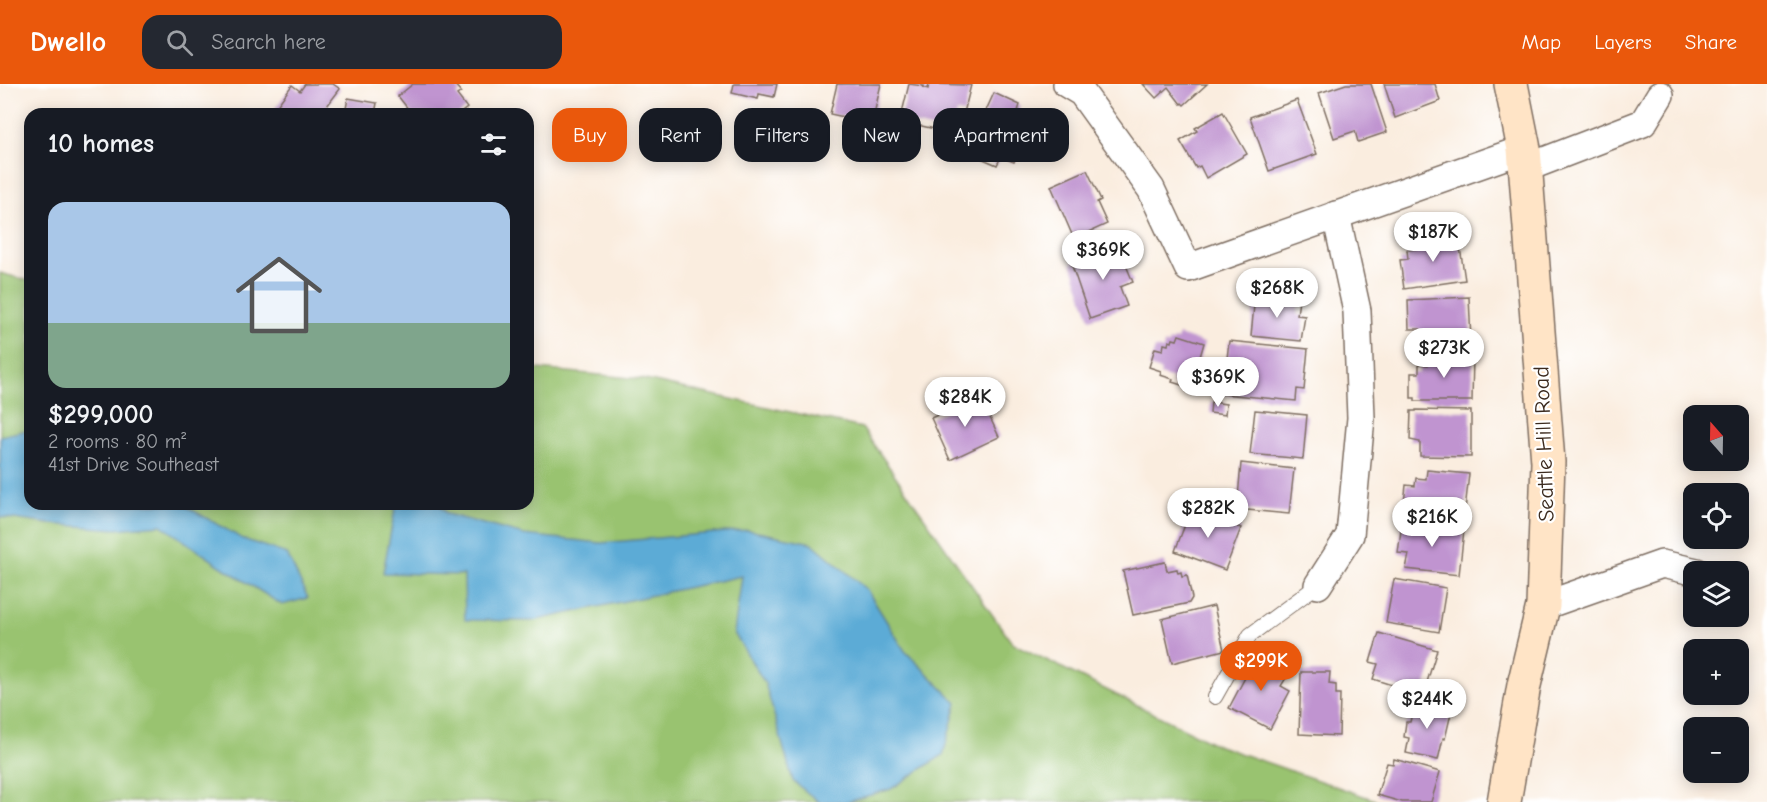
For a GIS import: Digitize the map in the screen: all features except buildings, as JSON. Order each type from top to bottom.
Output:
[{"type":"main road","name":"Seattle Hill Road","points":[[1504,802],[1524,685],[1543,606],[1548,462],[1525,158],[1511,84]]},
{"type":"street","points":[[1067,84],[1082,93],[1151,189],[1188,268],[1336,215],[1643,123],[1660,95]]},
{"type":"street","points":[[1318,585],[1350,535],[1361,418],[1357,311],[1336,215]]},
{"type":"street","points":[[1543,606],[1662,564],[1683,569]]},
{"type":"lane","points":[[1215,697],[1250,635],[1318,585]]},
{"type":"green space","points":[[0,273],[24,279],[24,510],[534,510],[534,369],[641,379],[862,428],[1012,643],[1219,746],[1381,802],[0,802]]},
{"type":"water","points":[[24,431],[24,510],[192,510],[243,539],[287,554],[308,598],[282,605],[161,525],[116,529],[50,524],[0,517],[0,436]]},
{"type":"water","points":[[395,510],[443,510],[447,514],[524,535],[601,543],[748,530],[812,543],[867,590],[905,651],[957,703],[943,755],[891,789],[847,802],[819,802],[793,781],[765,683],[734,633],[742,576],[532,621],[465,620],[464,575],[383,573]]}]
